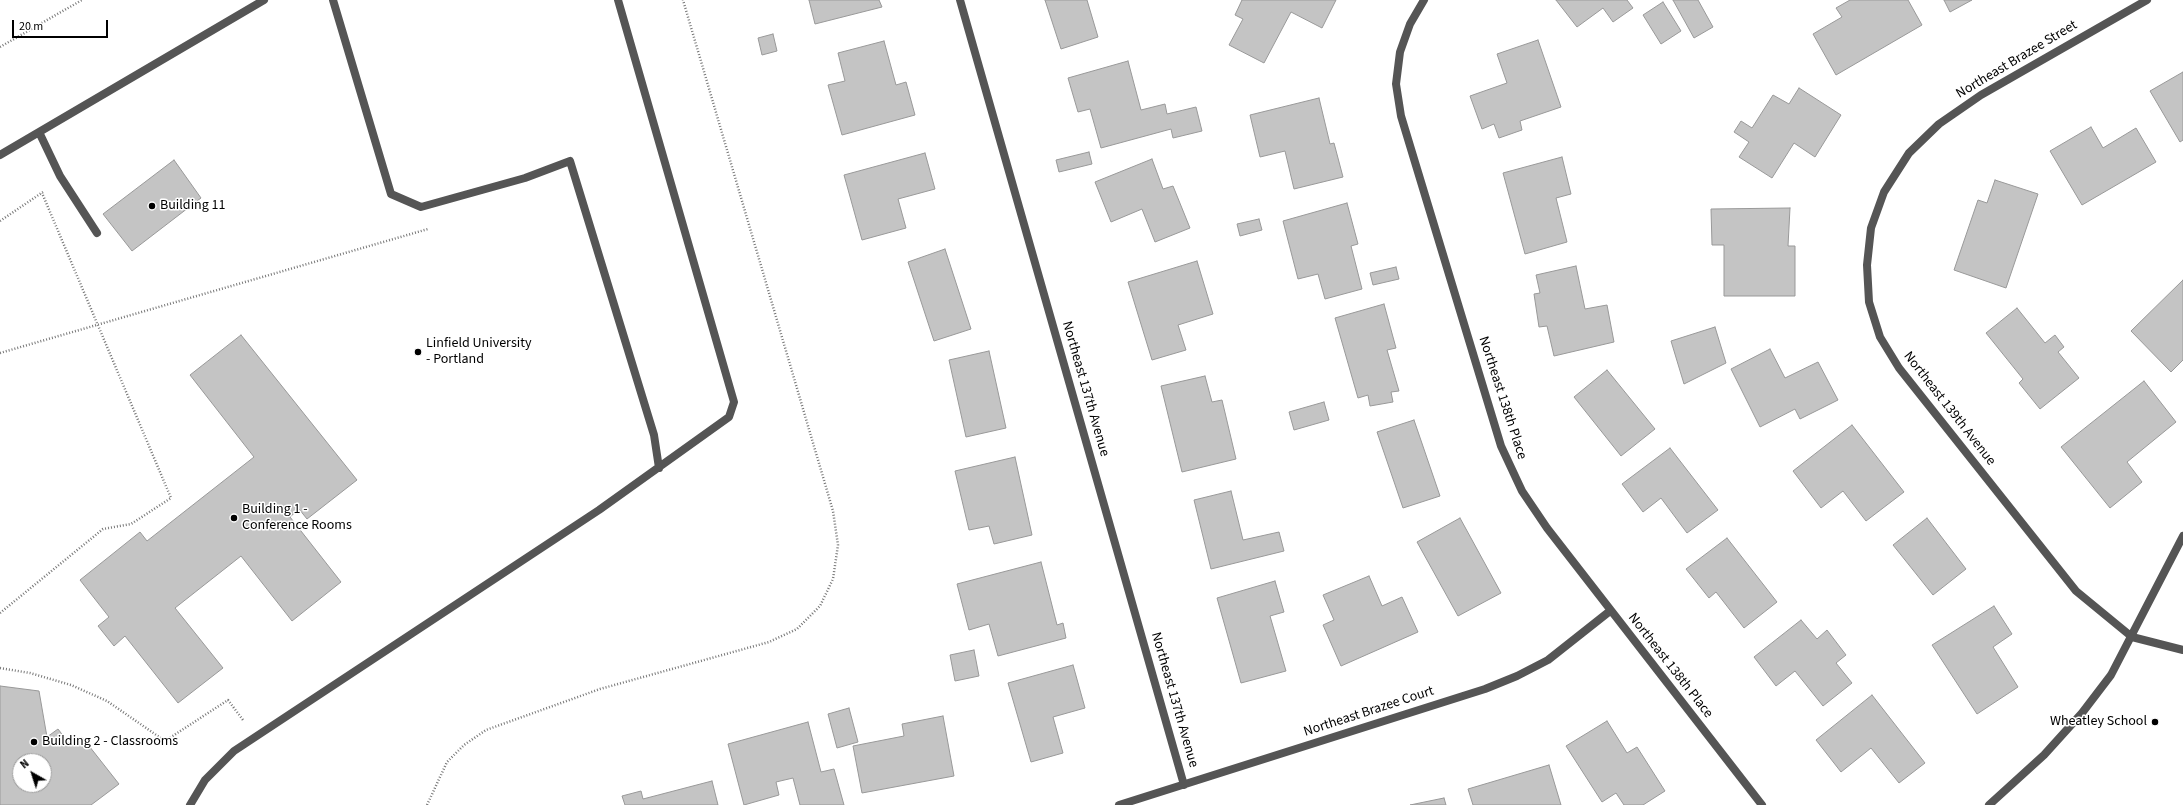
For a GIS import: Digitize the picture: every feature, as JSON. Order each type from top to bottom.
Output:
[{"type":"street","points":[[0,155],[264,0]]},
{"type":"street","points":[[333,0],[391,194],[421,207],[524,178],[570,161],[654,435],[659,468]]},
{"type":"street","points":[[190,805],[209,775],[234,751],[659,468],[729,417],[734,402],[618,0]]},
{"type":"street","name":"Northeast 137th Avenue","points":[[960,0],[1184,785]]},
{"type":"street","name":"Northeast 138th Place","points":[[1424,0],[1410,24],[1400,52],[1396,84],[1401,116],[1501,446],[1522,491],[1610,611],[1762,805]]},
{"type":"street","name":"Northeast Brazee Street","points":[[1909,153],[1939,124],[1981,95],[2147,0]]},
{"type":"street","points":[[39,132],[60,176],[98,233]]},
{"type":"street","name":"Northeast 139th Avenue","points":[[1909,153],[1884,192],[1871,228],[1867,265],[1869,302],[1880,337],[1899,368],[2076,591],[2132,637]]},
{"type":"street","points":[[1989,805],[2044,755],[2082,713],[2111,675],[2183,536]]},
{"type":"street","name":"Northeast Brazee Court","points":[[1119,805],[1485,689],[1511,679],[1548,660],[1610,611]]},
{"type":"street","points":[[2132,637],[2183,650]]},
{"type":"path","points":[[0,47],[82,0]]},
{"type":"path","points":[[427,805],[448,762],[464,745],[486,730],[600,689],[769,642],[797,629],[820,606],[833,579],[838,544],[833,511],[683,0]]},
{"type":"path","points":[[0,221],[42,193],[60,176]]},
{"type":"path","points":[[0,613],[103,529],[131,524],[171,498],[42,193]]},
{"type":"path","points":[[0,353],[432,228]]},
{"type":"path","points":[[0,668],[30,673],[71,685],[107,701],[165,741],[228,700],[256,737]]},
{"type":"building","points":[[809,0],[879,0],[882,7],[815,24]]},
{"type":"building","points":[[1045,0],[1087,0],[1098,37],[1061,49]]},
{"type":"building","points":[[1242,0],[1336,0],[1322,28],[1291,12],[1264,63],[1229,45],[1243,19],[1235,15]]},
{"type":"building","points":[[1556,0],[1627,0],[1633,8],[1613,22],[1603,8],[1577,27]]},
{"type":"building","points":[[1673,0],[1698,0],[1713,27],[1694,38]]},
{"type":"building","points":[[1850,0],[1908,0],[1922,25],[1836,75],[1813,34],[1842,17],[1836,8]]},
{"type":"building","points":[[1944,0],[1972,0],[1950,12]]},
{"type":"building","points":[[1663,2],[1681,31],[1661,44],[1643,15]]},
{"type":"building","points":[[773,34],[777,51],[762,55],[758,38]]},
{"type":"building","points":[[1538,40],[1561,107],[1520,121],[1522,130],[1499,138],[1494,124],[1482,129],[1470,96],[1507,83],[1497,54]]},
{"type":"building","points":[[884,41],[896,85],[906,82],[915,115],[842,135],[828,85],[845,81],[838,53]]},
{"type":"building","points":[[1128,61],[1141,110],[1165,104],[1167,114],[1196,107],[1202,131],[1173,138],[1171,129],[1101,148],[1090,109],[1078,112],[1068,78]]},
{"type":"building","points":[[2183,72],[2183,140],[2180,142],[2150,91]]},
{"type":"building","points":[[1799,88],[1841,115],[1815,157],[1794,143],[1772,178],[1739,157],[1749,142],[1734,132],[1741,121],[1752,128],[1773,95],[1789,104]]},
{"type":"building","points":[[1319,98],[1330,144],[1334,143],[1343,177],[1294,189],[1285,151],[1260,157],[1250,115]]},
{"type":"building","points":[[2091,127],[2103,148],[2136,128],[2156,162],[2082,205],[2050,151]]},
{"type":"building","points":[[1089,152],[1092,164],[1059,172],[1056,160]]},
{"type":"building","points":[[925,153],[935,189],[898,199],[906,228],[862,240],[844,175]]},
{"type":"building","points":[[1562,157],[1571,194],[1556,198],[1567,242],[1525,254],[1503,173]]},
{"type":"building","points":[[1152,159],[1163,189],[1173,186],[1190,228],[1155,242],[1142,209],[1111,222],[1095,182]]},
{"type":"building","name":"Building 11","points":[[174,160],[201,198],[132,251],[103,214]]},
{"type":"building","points":[[1995,180],[2038,194],[2006,288],[1954,270],[1978,200],[1987,203]]},
{"type":"building","points":[[1347,203],[1358,244],[1351,246],[1362,289],[1325,299],[1318,274],[1298,279],[1283,221]]},
{"type":"building","points":[[1790,208],[1788,246],[1795,246],[1795,296],[1724,296],[1724,245],[1712,245],[1711,209]]},
{"type":"building","points":[[1259,219],[1262,230],[1240,236],[1237,224]]},
{"type":"building","points":[[945,249],[971,329],[934,341],[908,262]]},
{"type":"building","points":[[1197,261],[1213,314],[1178,325],[1186,350],[1152,360],[1128,282]]},
{"type":"building","points":[[1576,266],[1585,309],[1607,305],[1614,342],[1554,356],[1547,326],[1539,327],[1534,294],[1540,293],[1536,275]]},
{"type":"building","points":[[1396,267],[1399,279],[1373,285],[1370,273]]},
{"type":"building","points":[[2183,280],[2183,360],[2171,372],[2131,331]]},
{"type":"building","points":[[1384,304],[1396,348],[1387,350],[1399,391],[1391,392],[1393,402],[1370,406],[1368,395],[1358,398],[1335,318]]},
{"type":"building","points":[[2017,308],[2045,343],[2055,335],[2064,347],[2058,352],[2079,378],[2040,409],[2019,383],[2023,379],[1986,333]]},
{"type":"building","points":[[1715,327],[1726,363],[1684,384],[1671,341]]},
{"type":"building","name":"Building 1 - Conference Rooms","points":[[241,335],[357,480],[307,519],[299,509],[290,517],[341,582],[292,621],[241,556],[175,608],[223,668],[178,703],[125,636],[114,646],[98,626],[109,617],[80,580],[140,532],[147,541],[254,457],[190,375]]},
{"type":"building","points":[[1770,349],[1785,378],[1818,362],[1838,400],[1800,419],[1795,409],[1760,427],[1731,369]]},
{"type":"building","points":[[989,351],[1006,428],[966,437],[949,360]]},
{"type":"building","points":[[1607,370],[1655,429],[1621,456],[1574,397]]},
{"type":"building","points":[[1205,376],[1212,402],[1222,400],[1236,459],[1182,472],[1161,386]]},
{"type":"building","points":[[2144,381],[2176,422],[2127,462],[2142,482],[2110,508],[2061,447]]},
{"type":"building","points":[[1324,402],[1329,420],[1294,430],[1289,412]]},
{"type":"building","points":[[1414,420],[1440,496],[1403,508],[1377,432]]},
{"type":"building","points":[[1852,425],[1904,492],[1866,521],[1843,491],[1821,508],[1793,471]]},
{"type":"building","points":[[1670,448],[1718,510],[1687,533],[1661,498],[1643,512],[1622,484]]},
{"type":"building","points":[[1015,457],[1032,535],[994,544],[989,526],[969,530],[955,471]]},
{"type":"building","points":[[1231,491],[1243,540],[1279,532],[1284,551],[1211,569],[1194,500]]},
{"type":"building","points":[[1460,518],[1501,593],[1458,616],[1417,542]]},
{"type":"building","points":[[1927,518],[1966,569],[1933,595],[1893,545]]},
{"type":"building","points":[[1727,538],[1777,602],[1744,628],[1716,592],[1709,598],[1686,569]]},
{"type":"building","points":[[1041,562],[1057,625],[1063,623],[1066,638],[998,656],[989,624],[969,630],[957,584]]},
{"type":"building","points":[[1369,576],[1382,606],[1402,597],[1418,632],[1341,666],[1323,625],[1334,620],[1323,595]]},
{"type":"building","points":[[1275,581],[1284,612],[1270,616],[1286,671],[1241,683],[1217,598]]},
{"type":"building","points":[[1994,606],[2012,634],[1993,647],[2018,687],[1977,714],[1932,645]]},
{"type":"building","points":[[1801,620],[1817,639],[1827,630],[1846,655],[1836,663],[1852,683],[1823,706],[1795,671],[1776,686],[1754,657]]},
{"type":"building","points":[[974,650],[979,676],[955,681],[950,655]]},
{"type":"building","points":[[1073,665],[1085,708],[1053,717],[1063,753],[1031,762],[1008,683]]},
{"type":"building","name":"Building 2 - Classrooms","points":[[0,686],[39,691],[47,737],[58,729],[71,746],[82,737],[119,784],[91,805],[0,805]]},
{"type":"building","points":[[1872,695],[1925,763],[1899,783],[1871,748],[1841,772],[1816,740]]},
{"type":"building","points":[[849,708],[858,742],[837,748],[828,714]]},
{"type":"building","points":[[943,716],[954,776],[862,793],[853,746],[904,736],[902,724]]},
{"type":"building","points":[[1607,721],[1627,753],[1637,747],[1665,791],[1643,805],[1624,805],[1616,793],[1602,802],[1566,746]]},
{"type":"building","points":[[808,722],[821,772],[834,769],[844,805],[800,805],[793,778],[776,782],[779,795],[744,805],[728,744]]},
{"type":"building","points":[[1549,765],[1561,805],[1473,805],[1468,789]]},
{"type":"building","points":[[712,781],[718,805],[625,805],[622,796],[641,791],[643,799]]},
{"type":"building","points":[[1444,798],[1446,805],[1410,805]]},
{"type":"place","name":"Building 11","points":[[152,206]]},
{"type":"place","name":"Linfield University - Portland","points":[[418,352]]},
{"type":"place","name":"Building 1 - Conference Rooms","points":[[234,518]]},
{"type":"place","name":"Wheatley School","points":[[2155,722]]},
{"type":"place","name":"Building 2 - Classrooms","points":[[34,742]]}]
